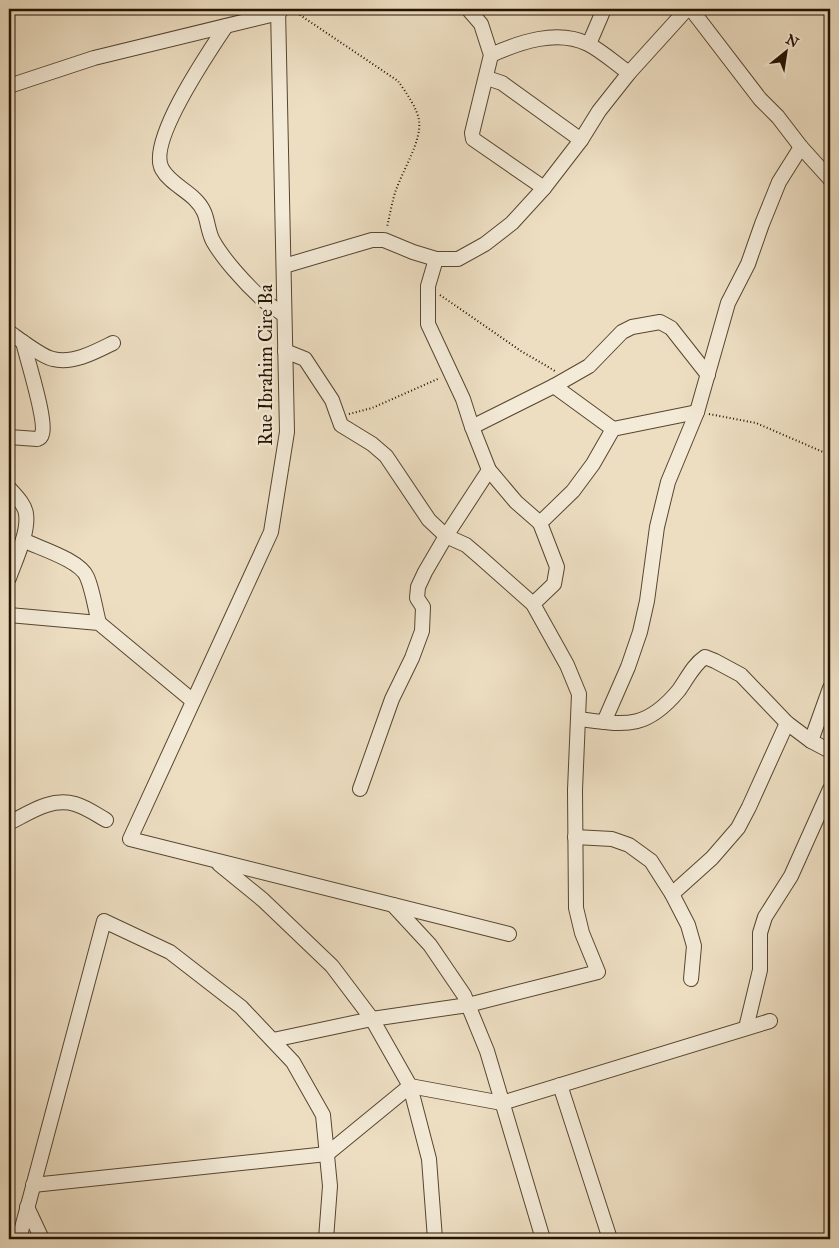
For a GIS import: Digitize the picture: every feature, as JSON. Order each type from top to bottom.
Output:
[{"type":"street","points":[[468,9],[481,24],[491,55],[487,78],[472,133],[473,139],[544,188]]},
{"type":"street","points":[[589,44],[604,9]]},
{"type":"street","points":[[284,266],[346,246],[372,240],[384,240],[436,259],[458,259],[485,244],[512,222],[544,188],[581,140],[599,111],[629,73],[689,9],[760,99],[778,117],[801,147],[830,179]]},
{"type":"street","points":[[9,86],[94,58],[226,26],[282,10]]},
{"type":"street","name":"Rue Ibrahim Cire Ba","points":[[214,860],[130,840],[271,532],[287,432],[284,315],[282,10]]},
{"type":"street","points":[[226,26],[181,99],[164,136],[159,152],[159,161],[162,169],[170,179],[196,199],[204,212],[212,240],[224,257],[260,298],[284,315]]},
{"type":"street","points":[[491,55],[506,48],[545,38],[562,37],[589,44],[629,73]]},
{"type":"street","points":[[487,78],[502,83],[581,140]]},
{"type":"street","points":[[604,722],[628,667],[640,632],[647,601],[657,527],[668,482],[697,412],[728,304],[748,264],[779,182],[801,147]]},
{"type":"street","points":[[436,259],[428,286],[428,324],[463,399],[489,470],[516,502],[540,523],[557,567],[554,584],[533,604]]},
{"type":"street","points":[[472,427],[554,386],[589,366],[622,332],[632,327],[660,322],[671,328],[708,375]]},
{"type":"street","points":[[9,332],[51,359],[68,361],[113,343]]},
{"type":"street","points":[[9,440],[37,439],[42,434],[43,426],[38,400],[23,342]]},
{"type":"street","points":[[273,1040],[372,1019],[468,1005],[598,972],[582,933],[576,908],[575,790],[579,694],[567,665],[533,604],[516,587],[466,545],[446,536],[429,520],[386,456],[372,444],[341,426],[332,400],[306,359],[285,351]]},
{"type":"street","points":[[554,386],[613,429],[697,412]]},
{"type":"street","points":[[540,523],[578,485],[593,464],[613,429]]},
{"type":"street","points":[[360,789],[392,699],[412,658],[422,631],[423,607],[417,598],[418,587],[446,536],[489,470]]},
{"type":"street","points":[[9,488],[23,505],[26,514],[23,540],[9,578]]},
{"type":"street","points":[[23,540],[78,566],[87,576],[98,623]]},
{"type":"street","points":[[9,616],[98,623],[193,701]]},
{"type":"street","points":[[579,719],[634,723],[651,716],[678,691],[698,662],[705,657],[741,675],[766,698],[788,723],[830,751]]},
{"type":"street","points":[[811,740],[830,688]]},
{"type":"street","points":[[672,894],[712,858],[738,828],[788,723]]},
{"type":"street","points":[[746,1028],[760,970],[760,933],[765,917],[790,876],[830,789]]},
{"type":"street","points":[[9,823],[47,804],[58,802],[75,804],[106,820]]},
{"type":"street","points":[[575,837],[612,839],[629,845],[651,861],[672,894],[688,925],[694,946],[692,979]]},
{"type":"street","points":[[214,860],[509,934]]},
{"type":"street","points":[[214,860],[263,900],[332,966],[372,1019],[410,1086],[429,1158],[435,1239]]},
{"type":"street","points":[[392,905],[430,945],[464,995],[487,1051],[543,1239]]},
{"type":"street","points":[[19,1239],[104,921],[170,952],[241,1007],[293,1062],[323,1115],[330,1186],[326,1239]]},
{"type":"street","points":[[33,1185],[327,1154],[410,1086],[502,1103],[770,1020]]},
{"type":"street","points":[[560,1085],[610,1239]]},
{"type":"street","points":[[28,1207],[42,1239]]},
{"type":"path","points":[[282,10],[398,81],[420,119],[420,131],[395,192],[384,240]]},
{"type":"path","points":[[428,286],[521,351],[567,378]]},
{"type":"path","points":[[337,417],[372,408],[451,373]]},
{"type":"path","points":[[697,412],[756,423],[830,455]]}]
